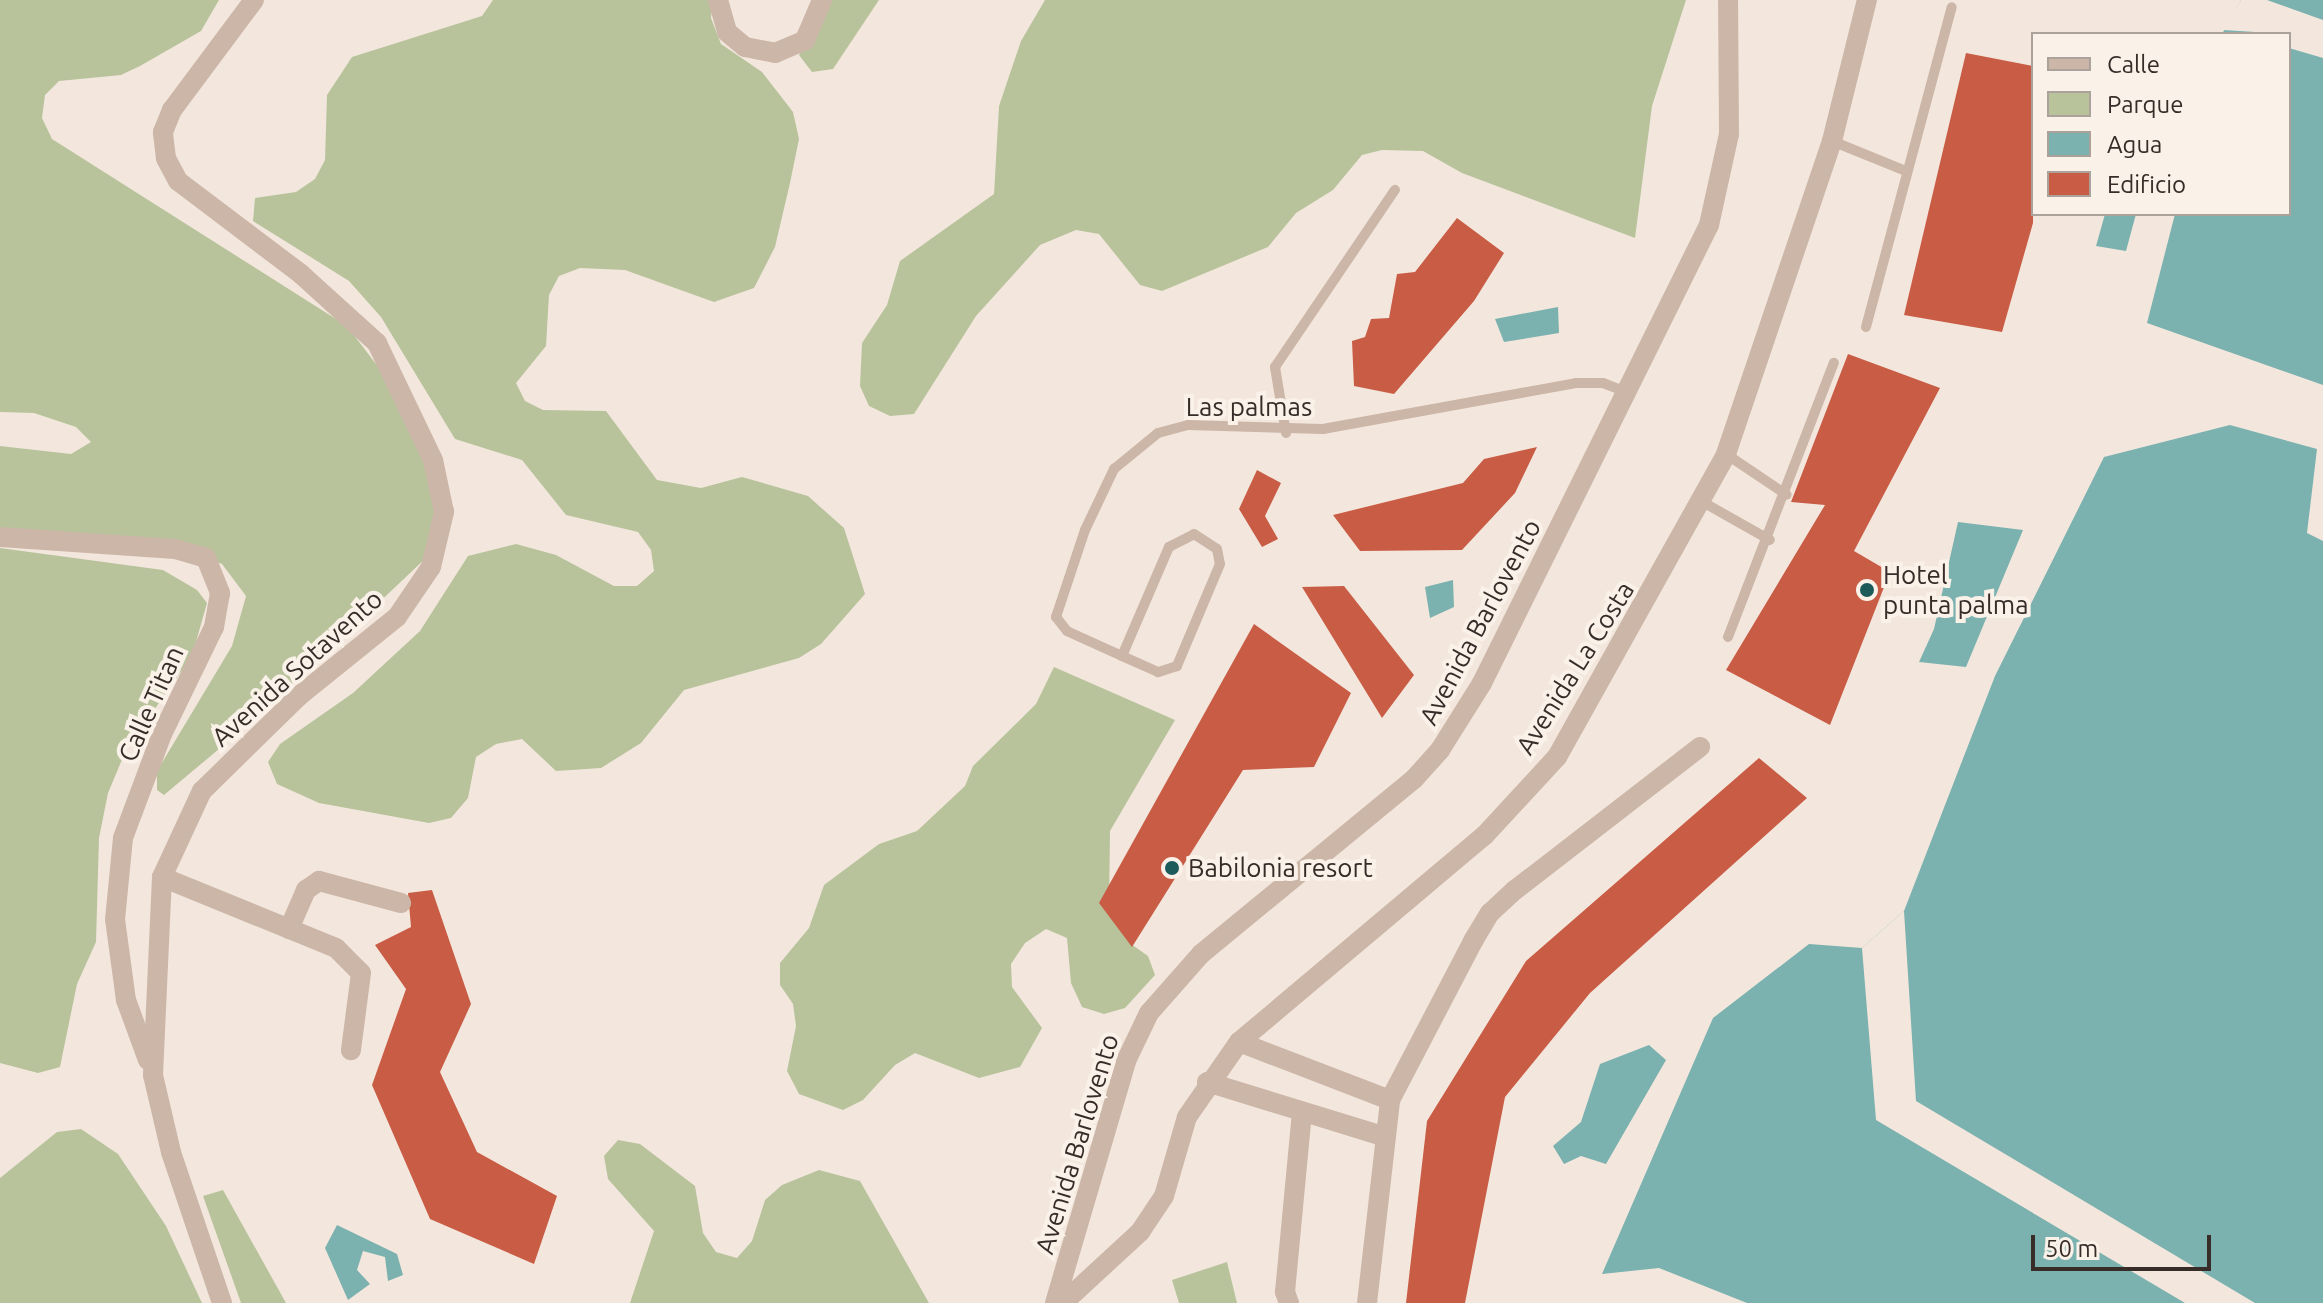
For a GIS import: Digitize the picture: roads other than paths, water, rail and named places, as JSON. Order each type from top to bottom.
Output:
[{"type":"street","name":"Avenida Sotavento","points":[[222,1303],[171,1152],[153,1075],[162,877],[202,791],[299,696],[397,617],[431,567],[444,512],[433,460],[377,343],[301,274],[178,181],[166,158],[163,132],[172,110],[254,0]]},
{"type":"street","points":[[718,0],[727,32],[745,47],[775,53],[805,40],[822,0]]},
{"type":"street","name":"Avenida Barlovento","points":[[1055,1303],[1126,1061],[1149,1013],[1182,971],[1440,750],[1482,683],[1691,268],[1721,180],[1732,87],[1728,0]]},
{"type":"street","name":"Avenida La Costa","points":[[1063,1303],[1140,1232],[1164,1196],[1187,1117],[1207,1082],[1239,1042],[1484,836],[1557,757],[1726,454],[1832,141],[1867,0]]},
{"type":"street","name":"Calle Titan","points":[[0,537],[175,549],[206,558],[220,593],[214,627],[162,734],[123,838],[115,919],[126,1000],[153,1075]]},
{"type":"street","points":[[1367,1303],[1383,1136],[1390,1100],[1490,913],[1700,747]]},
{"type":"street","points":[[162,877],[336,948],[361,973],[351,1050]]},
{"type":"street","points":[[289,929],[306,890],[319,881],[401,903]]},
{"type":"street","points":[[1239,1042],[1390,1100]]},
{"type":"street","points":[[1207,1082],[1383,1136]]},
{"type":"street","points":[[1289,1303],[1285,1292],[1302,1112]]},
{"type":"lane","points":[[1866,327],[1952,7]]},
{"type":"lane","points":[[1832,141],[1906,171]]},
{"type":"lane","points":[[1286,433],[1275,367],[1395,190]]},
{"type":"lane","points":[[1728,637],[1770,540],[1834,363]]},
{"type":"lane","name":"Las palmas","points":[[1122,656],[1169,547],[1194,534],[1209,539],[1220,564],[1177,666],[1158,672],[1122,656],[1067,631],[1056,617],[1085,530],[1114,469],[1158,433],[1188,425],[1286,433],[1576,383],[1603,383],[1629,392]]},
{"type":"lane","points":[[1726,454],[1787,495]]},
{"type":"lane","points":[[1701,501],[1770,540]]},
{"type":"water","points":[[2241,0],[2323,0],[2323,385],[2147,323],[2174,216],[2291,216],[2291,32],[2223,32]]},
{"type":"water","points":[[2104,216],[2135,216],[2126,251],[2096,246]]},
{"type":"water","points":[[1558,307],[1559,333],[1504,342],[1495,319]]},
{"type":"water","points":[[2230,425],[2317,449],[2307,533],[2323,541],[2323,1303],[1747,1303],[1659,1268],[1602,1274],[1713,1018],[1809,944],[1862,948],[1904,911],[1995,676],[2104,457]]},
{"type":"water","points":[[1958,522],[2023,530],[1966,667],[1919,662],[1934,629]]},
{"type":"water","points":[[1453,580],[1454,607],[1430,618],[1425,587]]},
{"type":"water","points":[[1649,1045],[1666,1060],[1606,1164],[1581,1156],[1564,1164],[1553,1146],[1581,1122],[1600,1064]]},
{"type":"water","points":[[337,1225],[397,1254],[403,1275],[388,1281],[385,1257],[363,1251],[357,1270],[370,1284],[348,1300],[325,1248]]},
{"type":"place","name":"Hotel punta palma","points":[[1867,590]]},
{"type":"place","name":"Babilonia resort","points":[[1172,868]]}]
